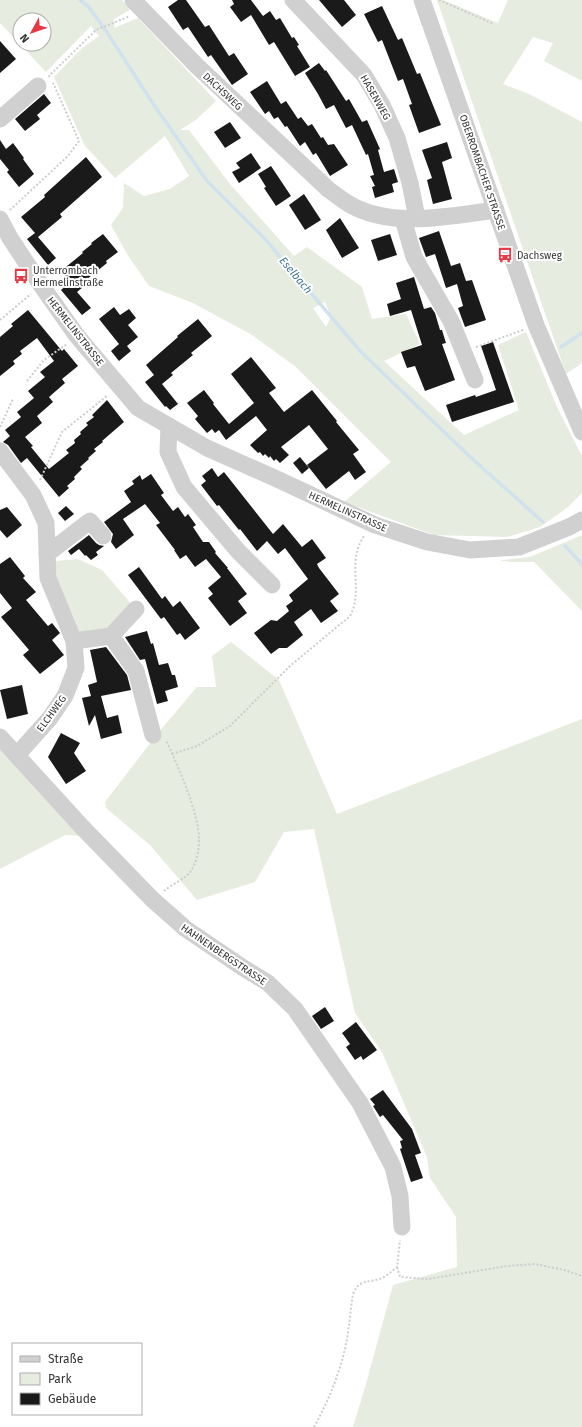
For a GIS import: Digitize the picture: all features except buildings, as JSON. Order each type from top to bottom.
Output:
[{"type":"street","name":"DACHSWEG","points":[[133,0],[197,66],[329,190],[350,204],[368,212],[387,217],[410,218],[496,210]]},
{"type":"street","name":"HASENWEG","points":[[293,0],[364,75],[382,105],[398,138],[410,183],[410,218],[414,257],[451,321],[474,380]]},
{"type":"street","name":"OBERROMBACHER STRASSE","points":[[422,0],[536,325],[582,432]]},
{"type":"street","points":[[0,119],[38,86]]},
{"type":"street","name":"HERMELINSTRASSE","points":[[0,219],[10,238],[41,285],[78,336],[138,408],[207,448],[375,525],[427,542],[470,550],[519,547],[569,527],[582,520]]},
{"type":"street","points":[[170,426],[168,452],[184,487],[238,551],[272,585]]},
{"type":"street","name":"ELCHWEG","points":[[0,451],[33,495],[46,523],[48,578],[74,641],[76,668],[65,696],[50,718],[17,755]]},
{"type":"street","points":[[47,554],[90,521],[103,536]]},
{"type":"street","points":[[74,641],[111,636],[136,609]]},
{"type":"street","points":[[111,636],[136,671],[153,735]]},
{"type":"street","name":"HAHNENBERGSTRASSE","points":[[0,737],[82,827],[153,900],[186,929],[268,983],[295,1009],[360,1103],[393,1167],[400,1196],[402,1227]]},
{"type":"path","points":[[439,0],[494,24]]},
{"type":"path","points":[[0,219],[68,156],[79,141],[49,76],[96,30],[115,23]]},
{"type":"path","points":[[0,320],[41,285]]},
{"type":"path","points":[[463,351],[536,325]]},
{"type":"path","points":[[27,381],[44,360],[78,336]]},
{"type":"path","points":[[33,495],[62,432],[120,386]]},
{"type":"path","points":[[0,427],[13,399]]},
{"type":"path","points":[[172,754],[197,746],[230,726],[290,666],[350,616],[354,608],[356,596],[355,555],[359,543],[375,525]]},
{"type":"path","points":[[153,735],[160,733],[172,754],[187,791],[197,823],[199,841],[197,856],[191,872],[153,900]]},
{"type":"path","points":[[402,1227],[397,1267],[400,1277],[428,1279],[507,1266],[535,1264],[564,1270],[582,1276]]},
{"type":"path","points":[[314,1427],[325,1408],[336,1380],[345,1348],[353,1294],[356,1287],[362,1282],[383,1277],[397,1267]]},
{"type":"green space","points":[[0,0],[122,0],[131,9],[113,20],[115,23],[114,28],[138,18],[216,101],[197,119],[180,130],[189,130],[230,184],[294,256],[307,247],[362,287],[372,319],[406,314],[420,344],[384,361],[464,435],[519,410],[498,345],[526,332],[557,407],[582,456],[582,493],[568,507],[540,527],[507,537],[434,535],[344,502],[391,462],[296,367],[252,335],[193,303],[149,286],[127,254],[111,225],[123,208],[124,183],[144,196],[170,189],[189,176],[165,136],[115,178],[85,146],[54,77],[81,49],[99,36],[91,26],[46,72],[27,52],[52,52],[52,12],[12,12],[12,36],[0,23]],"holes":[[[325,302],[331,317],[326,327],[313,308]]]},
{"type":"green space","points":[[437,0],[443,0],[498,23],[508,0],[582,0],[582,81],[544,61],[553,43],[533,37],[503,84],[529,94],[582,122],[582,363],[566,374]]},
{"type":"green space","points":[[582,535],[582,611],[534,562],[501,561],[530,557]]},
{"type":"green space","points":[[78,559],[102,570],[133,606],[107,630],[81,635],[57,578],[55,561]]},
{"type":"green space","points":[[231,642],[279,680],[337,814],[582,719],[582,1427],[353,1427],[393,1285],[457,1267],[456,1217],[430,1178],[427,1157],[382,1052],[355,1013],[314,829],[284,832],[255,882],[197,900],[150,845],[106,808],[105,802],[158,733],[197,687],[216,687],[212,656]]},
{"type":"green space","points":[[0,746],[85,836],[65,835],[0,869]]},
{"type":"waterway","name":"Eselbach","points":[[80,0],[89,7],[108,34],[154,105],[207,181],[266,240],[361,352],[467,454],[543,522]]},
{"type":"waterway","points":[[561,347],[582,333]]},
{"type":"waterway","name":"Eselbach","points":[[565,546],[582,564]]},
{"type":"place","name":"Dachsweg","points":[[505,255]]},
{"type":"place","name":"Unterrombach Hermelinstraße","points":[[21,276]]}]
